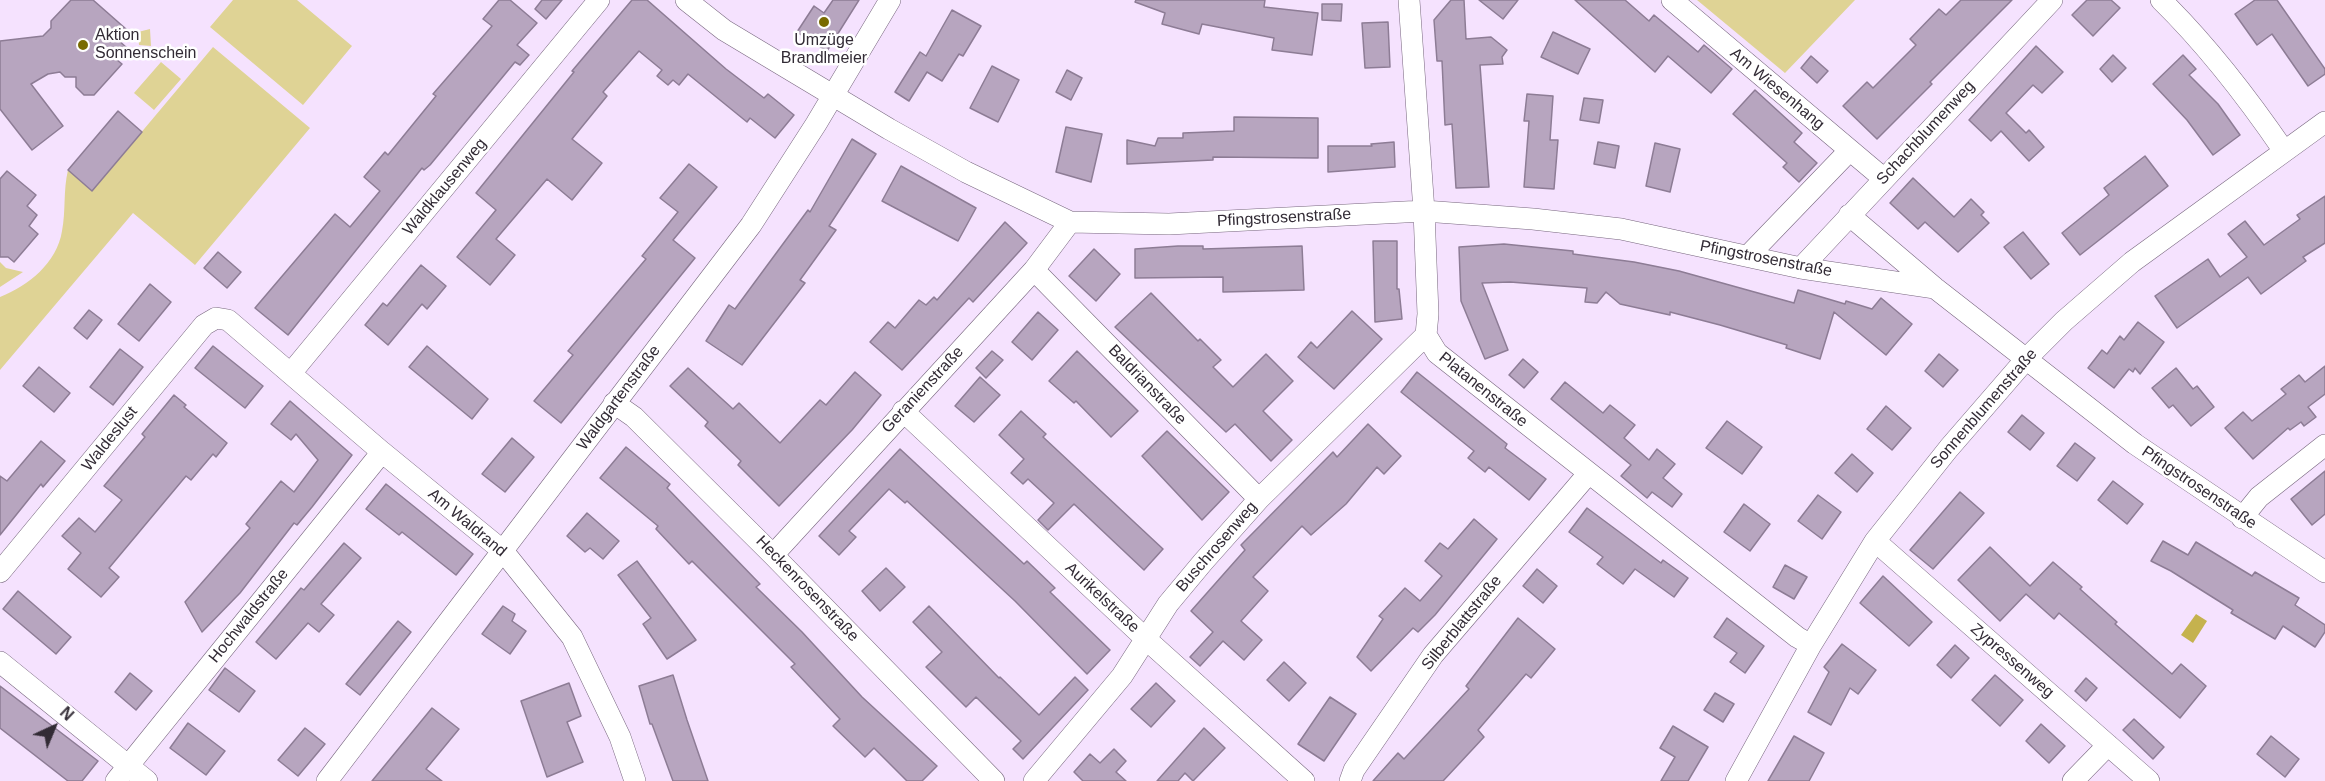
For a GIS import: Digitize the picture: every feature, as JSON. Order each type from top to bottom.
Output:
[{"type":"street","name":"Waldklausenweg","points":[[291,373],[599,0]]},
{"type":"street","name":"Pfingstrosenstraße","points":[[686,0],[724,30],[833,96],[966,172],[1070,222],[1169,224],[1424,211],[1621,229],[1800,268],[1935,288]]},
{"type":"street","name":"Waldgartenstraße","points":[[327,781],[751,225],[833,96],[890,0]]},
{"type":"street","name":"Platanenstraße","points":[[1409,0],[1424,211],[1428,314],[1426,335],[1437,353],[1588,474],[1797,637],[1811,645]]},
{"type":"street","name":"Am Wiesenhang","points":[[1671,0],[1883,178]]},
{"type":"street","name":"Schachblumenweg","points":[[1800,268],[2052,0]]},
{"type":"street","points":[[2161,0],[2192,31],[2238,86],[2284,151]]},
{"type":"street","name":"Sonnenblumenstraße","points":[[1736,781],[1811,645],[1875,541],[1948,448],[2027,358],[2064,321],[2132,262],[2325,122]]},
{"type":"street","points":[[1748,256],[1850,150]]},
{"type":"street","name":"Pfingstrosenstraße","points":[[1849,215],[1935,288],[2135,444],[2325,572]]},
{"type":"street","name":"Geranienstraße","points":[[773,555],[1034,270],[1070,222]]},
{"type":"street","name":"Baldrianstraße","points":[[1034,270],[1259,499]]},
{"type":"street","name":"Waldeslust","points":[[0,572],[204,325],[216,318],[228,320]]},
{"type":"street","name":"Am Waldrand","points":[[228,320],[382,452],[503,551],[572,637],[620,737],[635,781]]},
{"type":"street","name":"Buschrosenweg","points":[[1034,781],[1122,676],[1168,604],[1259,499],[1426,335]]},
{"type":"street","name":"Heckenrosenstraße","points":[[614,403],[634,417],[773,555],[994,781]]},
{"type":"street","name":"Aurikelstraße","points":[[903,411],[1147,640],[1304,781]]},
{"type":"street","points":[[2242,518],[2259,497],[2325,445]]},
{"type":"street","name":"Hochwaldstraße","points":[[122,774],[382,452]]},
{"type":"street","name":"Silberblattstraße","points":[[1350,781],[1354,770],[1433,655],[1588,474]]},
{"type":"street","name":"Zypressenweg","points":[[1875,541],[2149,781]]},
{"type":"street","points":[[0,662],[122,774],[147,781]]},
{"type":"street","points":[[2073,781],[2108,745]]},
{"type":"shaded area","points":[[233,0],[297,0],[352,46],[303,105],[210,27]]},
{"type":"shaded area","points":[[1697,0],[1855,0],[1785,73]]},
{"type":"shaded area","points":[[150,29],[151,46],[139,45],[138,32]]},
{"type":"shaded area","points":[[213,47],[310,128],[195,265],[133,213],[0,370],[0,297],[31,280],[48,263],[54,253],[62,231],[68,170],[92,191]]},
{"type":"shaded area","points":[[161,62],[181,79],[154,110],[134,93]]},
{"type":"shaded area","points":[[0,262],[6,268],[23,272],[0,287]]},
{"type":"shaded area","points":[[2196,614],[2207,621],[2193,643],[2181,635]]},
{"type":"building","points":[[71,0],[93,0],[126,29],[117,39],[127,48],[117,60],[122,64],[94,95],[84,95],[76,87],[76,77],[65,77],[60,72],[48,74],[31,84],[63,126],[32,150],[0,109],[0,41],[43,36],[51,28],[51,21]]},
{"type":"building","points":[[499,0],[510,0],[537,23],[517,45],[529,55],[520,65],[515,62],[430,165],[424,170],[422,168],[288,335],[255,308],[335,214],[350,227],[380,191],[364,177],[385,152],[388,155],[436,96],[433,94],[492,26],[483,19]]},
{"type":"building","points":[[542,0],[562,0],[546,19],[535,9]]},
{"type":"building","points":[[632,0],[647,0],[726,69],[764,98],[768,94],[794,115],[775,138],[750,118],[747,122],[688,74],[679,85],[673,80],[668,85],[657,76],[662,70],[639,51],[603,92],[607,96],[572,139],[602,163],[572,200],[547,179],[496,239],[515,255],[490,285],[457,257],[496,210],[476,193],[574,72],[572,71]]},
{"type":"building","name":"Umzüge Brandlmeier","points":[[833,0],[859,0],[827,51],[797,32],[814,6],[824,13]]},
{"type":"building","points":[[1136,0],[1265,0],[1264,7],[1318,13],[1312,55],[1272,50],[1274,38],[1202,24],[1199,34],[1162,24],[1165,13],[1135,2]]},
{"type":"building","points":[[1451,0],[1464,0],[1466,39],[1491,37],[1507,50],[1502,57],[1503,64],[1480,65],[1489,187],[1456,188],[1452,124],[1445,125],[1442,61],[1437,61],[1434,20]]},
{"type":"building","points":[[1479,0],[1518,0],[1503,19]]},
{"type":"building","points":[[1575,0],[1625,0],[1649,21],[1654,15],[1698,52],[1704,45],[1732,69],[1711,93],[1668,56],[1655,72]]},
{"type":"building","points":[[1961,0],[2012,0],[1877,139],[1843,106],[1867,82],[1873,88],[1916,45],[1910,39],[1939,9],[1946,15]]},
{"type":"building","points":[[2087,0],[2111,0],[2120,8],[2093,36],[2072,15]]},
{"type":"building","points":[[2255,0],[2277,0],[2325,69],[2325,74],[2308,86],[2272,34],[2257,45],[2235,14]]},
{"type":"building","points":[[1322,4],[1342,4],[1341,21],[1322,20]]},
{"type":"building","points":[[952,10],[981,26],[963,56],[959,54],[942,81],[927,72],[909,101],[895,92],[920,52],[926,56]]},
{"type":"building","points":[[1388,22],[1390,67],[1365,68],[1362,23]]},
{"type":"building","points":[[1553,32],[1590,49],[1578,74],[1541,57]]},
{"type":"building","points":[[2036,46],[2063,72],[2042,93],[2033,85],[2006,113],[2026,133],[2029,130],[2044,147],[2029,161],[2001,131],[1991,141],[1969,120]]},
{"type":"building","points":[[2113,55],[2126,68],[2112,82],[2100,69]]},
{"type":"building","points":[[2183,55],[2196,69],[2189,75],[2218,104],[2240,135],[2213,155],[2187,120],[2153,84]]},
{"type":"building","points":[[1811,56],[1828,71],[1817,83],[1801,68]]},
{"type":"building","points":[[992,66],[1019,80],[998,122],[970,108]]},
{"type":"building","points":[[1067,70],[1082,78],[1071,100],[1056,92]]},
{"type":"building","points":[[1755,90],[1802,133],[1794,142],[1817,163],[1799,182],[1783,167],[1787,163],[1733,114]]},
{"type":"building","points":[[1527,94],[1553,96],[1550,140],[1558,140],[1554,189],[1524,187],[1529,121],[1524,121]]},
{"type":"building","points":[[1584,98],[1603,100],[1599,123],[1580,120]]},
{"type":"building","points":[[118,111],[142,132],[92,191],[68,170]]},
{"type":"building","points":[[1234,117],[1318,118],[1318,158],[1213,157],[1213,160],[1127,164],[1127,140],[1155,146],[1158,138],[1183,138],[1183,133],[1234,131]]},
{"type":"building","points":[[1066,127],[1102,134],[1091,182],[1056,172]]},
{"type":"building","points":[[852,139],[876,154],[829,226],[836,230],[800,280],[805,283],[742,365],[706,341],[729,305],[735,309],[808,210],[810,212]]},
{"type":"building","points":[[1394,142],[1395,167],[1328,172],[1328,146],[1372,146],[1371,144]]},
{"type":"building","points":[[1598,142],[1619,146],[1615,168],[1594,164]]},
{"type":"building","points":[[1655,143],[1680,149],[1670,192],[1646,186]]},
{"type":"building","points":[[2145,156],[2168,186],[2080,255],[2062,233],[2109,195],[2104,188]]},
{"type":"building","points":[[689,164],[717,187],[673,240],[695,258],[561,423],[534,401],[573,355],[568,351],[646,259],[642,256],[678,212],[660,198]]},
{"type":"building","points":[[901,166],[976,208],[958,241],[882,201]]},
{"type":"building","points":[[7,171],[36,195],[27,206],[37,215],[29,226],[38,234],[14,262],[8,257],[0,257],[0,179]]},
{"type":"building","points":[[1913,178],[1954,217],[1971,199],[1984,212],[1981,215],[1989,223],[1958,252],[1925,222],[1918,229],[1890,203]]},
{"type":"building","points":[[2325,196],[2325,243],[2303,257],[2306,261],[2261,294],[2248,277],[2177,328],[2155,296],[2208,259],[2220,277],[2247,257],[2228,234],[2245,221],[2264,245],[2300,219],[2297,215]]},
{"type":"building","points":[[1005,222],[1027,243],[973,302],[969,298],[902,370],[870,342],[888,322],[895,328],[919,300],[926,305],[934,297],[937,300]]},
{"type":"building","points":[[2023,232],[2049,264],[2031,279],[2004,247]]},
{"type":"building","points":[[1373,241],[1397,241],[1397,289],[1399,289],[1402,319],[1375,322]]},
{"type":"building","points":[[1504,244],[1573,251],[1573,254],[1679,271],[1794,303],[1798,290],[1845,304],[1846,301],[1872,309],[1881,298],[1912,324],[1886,355],[1834,312],[1820,359],[1786,348],[1787,345],[1720,325],[1670,312],[1670,315],[1620,304],[1606,292],[1597,303],[1585,302],[1587,288],[1510,282],[1482,283],[1508,350],[1485,359],[1461,301],[1459,247]]},
{"type":"building","points":[[1203,246],[1203,249],[1302,246],[1304,290],[1223,292],[1223,277],[1135,278],[1135,249]]},
{"type":"building","points":[[1094,249],[1120,274],[1096,301],[1069,276]]},
{"type":"building","points":[[218,252],[241,272],[227,288],[204,268]]},
{"type":"building","points":[[421,265],[446,286],[427,309],[422,304],[388,345],[365,325],[383,303],[387,306]]},
{"type":"building","points":[[150,284],[171,302],[139,341],[118,324]]},
{"type":"building","points":[[1151,293],[1198,341],[1200,339],[1221,360],[1213,367],[1233,387],[1266,354],[1293,381],[1263,411],[1292,440],[1271,461],[1235,424],[1226,432],[1115,327]]},
{"type":"building","points":[[89,310],[102,320],[87,339],[74,328]]},
{"type":"building","points":[[1352,311],[1382,339],[1334,389],[1298,357],[1311,342],[1317,348]]},
{"type":"building","points":[[1038,312],[1058,330],[1032,360],[1012,342]]},
{"type":"building","points":[[2138,322],[2164,342],[2140,374],[2135,368],[2133,372],[2129,369],[2114,388],[2088,368],[2102,350],[2107,354],[2120,336],[2124,340]]},
{"type":"building","points":[[213,346],[263,386],[245,408],[195,368]]},
{"type":"building","points":[[427,346],[488,399],[472,419],[409,367]]},
{"type":"building","points":[[120,349],[143,367],[113,405],[90,387]]},
{"type":"building","points":[[992,351],[1003,360],[986,378],[976,368]]},
{"type":"building","points":[[1077,351],[1138,411],[1111,437],[1076,401],[1074,403],[1049,381]]},
{"type":"building","points":[[1939,354],[1958,370],[1943,387],[1925,371]]},
{"type":"building","points":[[1523,359],[1538,372],[1524,388],[1509,375]]},
{"type":"building","points":[[2325,366],[2325,394],[2308,407],[2316,417],[2304,426],[2301,422],[2290,430],[2288,428],[2253,459],[2225,428],[2243,412],[2252,421],[2286,394],[2281,389],[2299,375],[2305,382]]},
{"type":"building","points":[[39,367],[70,393],[54,412],[23,386]]},
{"type":"building","points":[[688,368],[733,409],[739,403],[780,443],[820,400],[826,405],[855,372],[881,395],[852,430],[779,506],[738,465],[741,461],[705,426],[708,422],[670,386]]},
{"type":"building","points":[[2176,368],[2193,389],[2197,386],[2214,407],[2191,426],[2173,405],[2169,408],[2152,388]]},
{"type":"building","points":[[1417,372],[1507,444],[1505,448],[1546,479],[1529,500],[1489,467],[1485,472],[1468,458],[1474,451],[1401,392]]},
{"type":"building","points":[[980,377],[1000,395],[974,422],[955,406]]},
{"type":"building","points":[[1565,382],[1603,413],[1610,405],[1635,425],[1624,438],[1649,460],[1657,449],[1675,464],[1663,478],[1682,494],[1672,507],[1652,492],[1647,498],[1621,476],[1631,465],[1551,399]]},
{"type":"building","points":[[174,395],[186,405],[184,407],[227,443],[216,457],[213,454],[191,480],[186,476],[109,568],[119,577],[101,597],[68,569],[81,553],[62,536],[79,518],[95,532],[122,500],[104,486],[145,437],[142,434]]},
{"type":"building","points":[[290,401],[352,455],[297,525],[294,523],[240,593],[202,632],[185,602],[250,528],[246,524],[281,481],[294,492],[318,460],[296,434],[291,440],[271,424]]},
{"type":"building","points":[[1886,406],[1911,428],[1892,450],[1867,429]]},
{"type":"building","points":[[1021,411],[1046,434],[1043,437],[1163,549],[1144,570],[1074,504],[1048,530],[1038,520],[1054,503],[1028,479],[1023,484],[1011,473],[1024,459],[999,435]]},
{"type":"building","points":[[2022,415],[2044,433],[2030,450],[2008,432]]},
{"type":"building","points":[[1727,421],[1762,447],[1742,474],[1706,448]]},
{"type":"building","points":[[1368,424],[1401,456],[1384,474],[1377,467],[1346,504],[1311,535],[1302,526],[1253,577],[1268,591],[1241,621],[1262,640],[1244,660],[1223,641],[1200,666],[1190,657],[1213,632],[1191,611],[1245,550],[1241,545],[1333,452],[1337,457]]},
{"type":"building","points":[[1167,431],[1229,492],[1202,520],[1142,456]]},
{"type":"building","points":[[512,438],[534,457],[505,492],[482,474]]},
{"type":"building","points":[[41,441],[65,461],[43,487],[41,484],[0,535],[0,476],[7,481]]},
{"type":"building","points":[[2075,443],[2095,458],[2077,481],[2057,466]]},
{"type":"building","points":[[626,447],[670,484],[667,488],[760,584],[756,587],[802,632],[862,697],[937,766],[922,781],[907,781],[874,748],[865,757],[833,726],[840,719],[791,667],[795,664],[692,561],[689,564],[656,529],[658,526],[600,478]]},
{"type":"building","points":[[900,449],[1024,564],[1027,561],[1055,588],[1050,592],[1110,650],[1087,674],[1015,601],[907,501],[905,503],[889,489],[849,531],[856,537],[839,555],[819,536]]},
{"type":"building","points":[[1852,454],[1873,473],[1857,492],[1835,473]]},
{"type":"building","points":[[2325,471],[2325,514],[2312,525],[2291,499]]},
{"type":"building","points":[[2113,481],[2143,504],[2127,524],[2098,500]]},
{"type":"building","points":[[386,484],[473,554],[456,575],[402,532],[399,535],[366,509]]},
{"type":"building","points":[[1960,492],[1984,513],[1933,569],[1910,550]]},
{"type":"building","points":[[1818,495],[1841,512],[1822,539],[1798,521]]},
{"type":"building","points":[[1744,504],[1770,524],[1750,551],[1724,532]]},
{"type":"building","points":[[1587,508],[1661,563],[1663,560],[1688,578],[1674,597],[1635,569],[1623,584],[1597,564],[1603,557],[1569,532]]},
{"type":"building","points":[[587,513],[619,541],[603,559],[590,548],[585,552],[567,536]]},
{"type":"building","points":[[1474,519],[1497,539],[1435,615],[1418,632],[1413,628],[1371,671],[1357,657],[1383,619],[1379,616],[1405,588],[1420,601],[1442,576],[1425,561],[1440,543],[1448,549]]},
{"type":"building","points":[[2163,541],[2188,555],[2196,542],[2252,576],[2255,572],[2299,598],[2295,605],[2325,625],[2325,632],[2315,647],[2283,626],[2275,639],[2231,613],[2233,610],[2171,571],[2151,561]]},
{"type":"building","points":[[344,543],[361,558],[321,604],[334,615],[319,632],[308,623],[276,659],[256,642],[301,588],[304,590]]},
{"type":"building","points":[[1990,547],[2030,586],[2053,562],[2117,622],[2115,624],[2172,674],[2181,664],[2206,686],[2180,718],[2059,613],[2054,619],[2026,594],[2000,621],[1958,580]]},
{"type":"building","points":[[637,561],[696,640],[667,659],[643,624],[651,618],[618,575]]},
{"type":"building","points":[[1785,565],[1807,577],[1794,599],[1773,587]]},
{"type":"building","points":[[886,568],[905,587],[880,611],[862,591]]},
{"type":"building","points":[[1537,569],[1557,586],[1543,603],[1523,586]]},
{"type":"building","points":[[1883,576],[1932,622],[1909,646],[1860,603]]},
{"type":"building","points":[[18,591],[71,637],[56,654],[3,609]]},
{"type":"building","points":[[503,606],[515,614],[512,621],[526,631],[510,654],[482,634]]},
{"type":"building","points":[[929,606],[999,678],[1039,715],[1075,677],[1088,690],[1023,759],[1013,749],[1021,741],[976,697],[966,707],[926,667],[942,652],[913,622]]},
{"type":"building","points":[[1518,618],[1555,649],[1531,678],[1526,674],[1478,730],[1484,737],[1443,781],[1373,781],[1398,753],[1404,759],[1469,689],[1466,686]]},
{"type":"building","points":[[1727,618],[1764,646],[1745,673],[1730,662],[1737,653],[1714,637]]},
{"type":"building","points":[[398,621],[411,632],[360,695],[346,684]]},
{"type":"building","points":[[1842,644],[1876,670],[1858,694],[1850,688],[1831,725],[1808,712],[1829,672],[1824,667]]},
{"type":"building","points":[[1955,645],[1969,658],[1951,678],[1937,665]]},
{"type":"building","points":[[1284,662],[1306,683],[1289,701],[1267,680]]},
{"type":"building","points":[[225,668],[255,691],[239,712],[209,690]]},
{"type":"building","points":[[130,673],[152,691],[136,710],[115,692]]},
{"type":"building","points":[[673,675],[708,781],[673,781],[652,724],[650,724],[639,686]]},
{"type":"building","points":[[1995,675],[2023,700],[2000,726],[1972,700]]},
{"type":"building","points":[[2086,678],[2097,688],[2086,701],[2075,691]]},
{"type":"building","points":[[569,683],[581,716],[567,722],[583,762],[547,777],[521,701]]},
{"type":"building","points":[[1156,683],[1175,701],[1151,727],[1131,709]]},
{"type":"building","points":[[0,686],[98,761],[82,781],[68,781],[0,728]]},
{"type":"building","points":[[1715,693],[1734,704],[1723,722],[1704,710]]},
{"type":"building","points":[[1330,697],[1356,714],[1324,761],[1298,744]]},
{"type":"building","points":[[432,708],[459,729],[426,769],[442,781],[372,781]]},
{"type":"building","points":[[2134,719],[2164,747],[2153,759],[2123,730]]},
{"type":"building","points":[[188,723],[225,751],[206,775],[170,748]]},
{"type":"building","points":[[2041,724],[2065,746],[2049,763],[2026,741]]},
{"type":"building","points":[[1673,726],[1708,747],[1688,781],[1661,781],[1675,757],[1660,748]]},
{"type":"building","points":[[305,728],[325,744],[298,776],[278,760]]},
{"type":"building","points":[[1204,728],[1225,748],[1193,781],[1185,773],[1178,781],[1157,781]]},
{"type":"building","points":[[1794,736],[1824,753],[1809,781],[1768,781]]},
{"type":"building","points":[[2271,736],[2299,759],[2285,777],[2257,754]]},
{"type":"building","points":[[1114,749],[1126,761],[1116,772],[1126,781],[1083,781],[1074,772],[1090,754],[1100,763]]},
{"type":"place","name":"Umzüge Brandlmeier","points":[[824,22]]},
{"type":"place","name":"Aktion Sonnenschein","points":[[83,45]]}]
